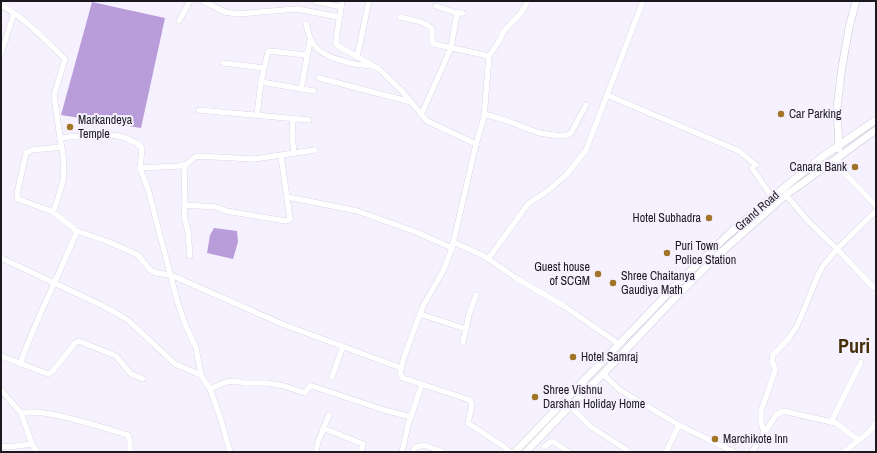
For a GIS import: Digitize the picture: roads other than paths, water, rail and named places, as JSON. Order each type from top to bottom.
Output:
[{"type":"main road","points":[[838,157],[839,146],[837,108],[849,28],[856,1]]},
{"type":"main road","name":"Grand Road","points":[[515,452],[596,366],[709,253],[772,197],[876,120]]},
{"type":"main road","name":"Grand Road","points":[[526,452],[718,255],[786,195],[876,130]]},
{"type":"main road","points":[[596,366],[603,374]]},
{"type":"street","points":[[179,22],[190,1]]},
{"type":"street","points":[[203,1],[225,12],[237,14],[297,9],[339,17]]},
{"type":"street","points":[[315,1],[342,4],[336,44],[338,46],[378,69],[401,90],[421,115],[434,125],[476,144]]},
{"type":"street","points":[[357,57],[369,1]]},
{"type":"street","points":[[510,452],[468,424],[472,405],[470,400],[404,378],[400,373],[423,306],[443,271],[452,245],[484,114],[489,56],[504,31],[521,13],[528,1]]},
{"type":"street","points":[[488,259],[528,204],[556,184],[567,174],[586,150],[643,1]]},
{"type":"street","points":[[1,6],[14,13],[65,59],[54,95],[64,158],[64,178],[53,212]]},
{"type":"street","points":[[421,115],[450,48],[460,13],[436,6]]},
{"type":"street","points":[[1,54],[14,13]]},
{"type":"street","points":[[400,17],[430,26],[432,29],[432,42],[438,45],[489,56]]},
{"type":"street","points":[[306,24],[310,41],[325,55],[359,65],[372,65]]},
{"type":"street","points":[[301,89],[306,55],[310,41]]},
{"type":"street","points":[[257,115],[261,82],[267,54],[270,51],[306,55]]},
{"type":"street","points":[[223,63],[264,68]]},
{"type":"street","points":[[319,78],[411,102]]},
{"type":"street","points":[[261,82],[314,91]]},
{"type":"street","points":[[607,95],[739,151],[754,166],[772,197]]},
{"type":"street","points":[[484,114],[508,121],[539,133],[561,136],[571,133],[586,105]]},
{"type":"street","points":[[199,110],[310,120]]},
{"type":"street","points":[[293,119],[292,136],[294,153]]},
{"type":"street","points":[[60,138],[109,135],[128,137],[142,148],[140,168],[148,189],[185,324],[196,348],[201,375],[210,389],[230,452]]},
{"type":"street","points":[[62,147],[28,151],[26,153],[17,194],[17,197],[21,201],[53,212],[77,231],[133,252],[142,258],[145,265],[150,270],[156,273],[171,275],[282,324],[401,368]]},
{"type":"street","points":[[140,168],[184,165],[196,156],[254,159],[315,150]]},
{"type":"street","points":[[185,205],[216,207],[226,211],[289,221],[288,197],[281,156]]},
{"type":"street","points":[[838,157],[840,168],[876,206]]},
{"type":"street","points":[[184,165],[184,215],[188,232],[190,256]]},
{"type":"street","points":[[786,195],[809,222],[873,287]]},
{"type":"street","points":[[288,197],[304,199],[357,211],[452,245],[474,251],[570,310],[619,344]]},
{"type":"street","points":[[764,432],[760,417],[775,371],[772,362],[773,356],[793,333],[808,303],[819,273],[828,258],[876,211]]},
{"type":"street","points":[[20,364],[33,328],[77,231]]},
{"type":"street","points":[[1,258],[55,282],[129,321],[175,364],[201,375]]},
{"type":"street","points":[[463,342],[469,314],[476,295]]},
{"type":"street","points":[[420,314],[466,329]]},
{"type":"street","points":[[1,356],[20,364],[50,373],[75,343],[79,341],[116,356],[132,374],[143,379]]},
{"type":"street","points":[[332,377],[343,346]]},
{"type":"street","points":[[831,422],[862,362]]},
{"type":"street","points":[[603,374],[620,390],[679,425],[734,452]]},
{"type":"street","points":[[210,389],[226,382],[235,381],[267,383],[284,386],[305,393],[310,386],[312,386],[384,410],[411,417]]},
{"type":"street","points":[[402,452],[411,417],[422,384]]},
{"type":"street","points":[[1,390],[21,413],[32,444],[37,452]]},
{"type":"street","points":[[570,406],[591,427],[627,450]]},
{"type":"street","points":[[21,413],[27,411],[37,412],[128,435],[130,452]]},
{"type":"street","points":[[752,452],[776,415],[783,411],[840,425],[858,440]]},
{"type":"street","points":[[317,452],[318,442],[329,415]]},
{"type":"street","points":[[844,452],[868,433],[876,423]]},
{"type":"street","points":[[666,452],[679,425]]},
{"type":"street","points":[[324,428],[363,444],[361,452]]},
{"type":"street","points":[[544,447],[552,441],[568,452]]},
{"type":"street","points":[[1,446],[10,447],[32,444]]},
{"type":"street","points":[[413,452],[416,447],[424,446],[443,452]]},
{"type":"place","name":"Car Parking","points":[[781,114]]},
{"type":"place","name":"Markandeya Temple","points":[[70,127]]},
{"type":"place","name":"Canara Bank","points":[[855,167]]},
{"type":"place","name":"Hotel Subhadra","points":[[709,218]]},
{"type":"place","name":"Puri Town Police Station","points":[[667,253]]},
{"type":"place","name":"Guest house of SCGM","points":[[598,274]]},
{"type":"place","name":"Shree Chaitanya Gaudiya Math","points":[[613,283]]},
{"type":"place","name":"Hotel Samraj","points":[[573,357]]},
{"type":"place","name":"Shree Vishnu Darshan Holiday Home","points":[[535,397]]},
{"type":"place","name":"Marchikote Inn","points":[[715,439]]},
{"type":"district","name":"Puri","points":[[854,346]]}]
